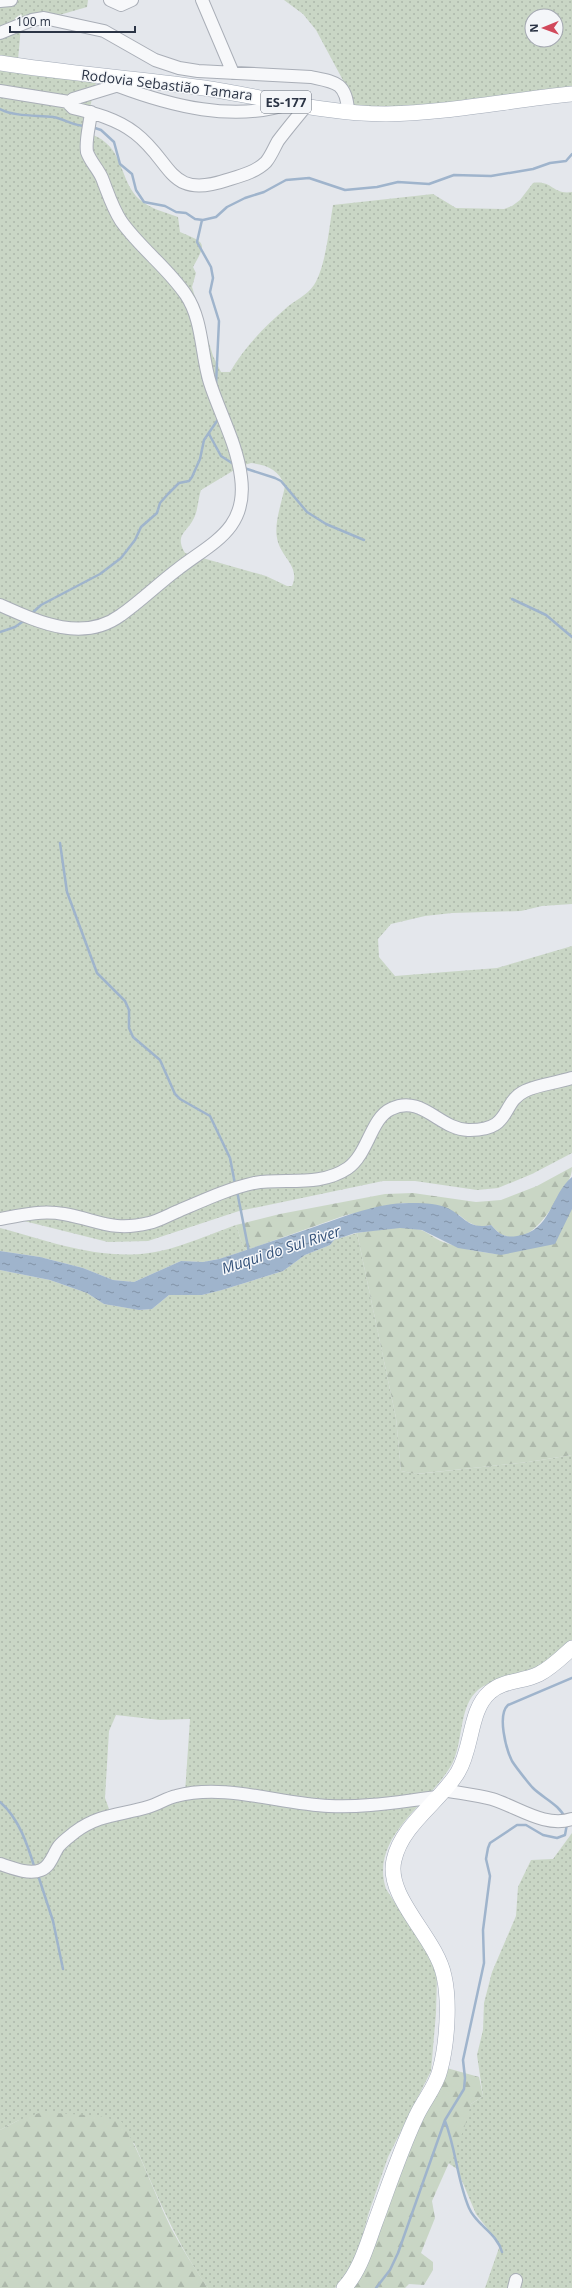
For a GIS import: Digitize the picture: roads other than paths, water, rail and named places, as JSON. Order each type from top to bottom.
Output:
[{"type":"main road","name":"Rodovia Sebastião Tamara","points":[[0,63],[57,72],[204,88],[291,103],[385,114],[417,112],[572,94]]},
{"type":"main road","points":[[344,2288],[358,2270],[400,2154],[417,2116],[440,2073],[443,2061],[447,1991],[444,1976],[440,1960],[431,1943],[404,1905],[395,1884],[392,1872],[398,1846],[457,1774],[465,1759],[478,1707],[490,1692],[499,1686],[539,1674],[572,1648]]},
{"type":"street","points":[[0,0],[11,0]]},
{"type":"street","points":[[110,0],[121,5],[132,0]]},
{"type":"street","points":[[202,0],[233,73]]},
{"type":"street","points":[[0,33],[32,20],[44,18],[104,31],[155,60],[179,68],[233,73],[311,77],[329,80],[344,90],[347,96],[348,110]]},
{"type":"street","points":[[0,91],[69,102],[135,80]]},
{"type":"street","points":[[118,86],[178,105],[210,110],[268,109],[291,103]]},
{"type":"street","points":[[69,102],[73,108],[90,122]]},
{"type":"street","points":[[90,122],[105,117],[133,132],[150,147],[174,177],[184,185],[199,187],[246,174],[266,162],[277,143],[307,105]]},
{"type":"street","points":[[0,605],[36,621],[54,627],[90,628],[107,623],[129,609],[179,568],[213,546],[236,518],[242,498],[241,477],[237,456],[210,383],[201,344],[197,316],[187,296],[136,239],[118,216],[101,177],[88,153],[90,122]]},
{"type":"street","points":[[0,1219],[33,1213],[50,1212],[114,1227],[132,1226],[151,1222],[232,1188],[273,1181],[318,1181],[349,1167],[359,1157],[382,1115],[395,1107],[409,1105],[419,1106],[453,1127],[466,1130],[482,1130],[498,1123],[506,1114],[514,1100],[525,1091],[572,1078]]},
{"type":"street","points":[[0,1864],[20,1870],[42,1870],[50,1862],[60,1845],[75,1832],[91,1822],[109,1814],[148,1807],[182,1795],[240,1793],[330,1806],[362,1806],[440,1794],[493,1799],[547,1820],[564,1822],[572,1819]]},
{"type":"water","name":"Muqui do Sul River","points":[[572,1177],[572,1209],[555,1244],[501,1255],[458,1248],[422,1230],[400,1228],[355,1233],[334,1240],[330,1245],[305,1255],[283,1271],[202,1295],[169,1295],[152,1309],[139,1310],[104,1304],[87,1293],[50,1280],[0,1270],[0,1251],[40,1257],[83,1268],[113,1280],[134,1282],[181,1261],[203,1262],[219,1259],[362,1211],[385,1205],[409,1203],[432,1204],[445,1207],[452,1210],[471,1224],[483,1226],[491,1225],[502,1235],[517,1236],[529,1233],[544,1220],[559,1193]]},
{"type":"waterway","points":[[0,109],[19,115],[53,117],[77,125],[86,126]]},
{"type":"waterway","points":[[92,127],[101,130],[114,142],[120,164],[132,174],[136,190],[144,202],[165,206],[176,212],[186,213],[195,219],[203,220],[216,217],[227,207],[245,198],[264,192],[286,180],[309,178],[345,190],[377,187],[398,182],[429,184],[454,175],[491,176],[533,169],[550,163],[566,161],[572,154]]},
{"type":"waterway","points":[[202,220],[197,242],[211,267],[213,278],[210,292],[219,321],[216,384]]},
{"type":"waterway","points":[[31,614],[41,605],[100,574],[121,558],[135,540],[141,527],[157,513],[160,503],[179,483],[189,481],[192,477],[200,459],[204,440],[219,418]]},
{"type":"waterway","points":[[209,434],[221,456],[235,465]]},
{"type":"waterway","points":[[244,468],[281,481],[307,512],[326,524],[364,540]]},
{"type":"waterway","points":[[512,599],[546,615],[572,637]]},
{"type":"waterway","points":[[0,632],[15,627],[25,620]]},
{"type":"waterway","points":[[60,843],[67,892],[97,973],[125,1001],[129,1010],[129,1028],[133,1037],[160,1060],[175,1094],[180,1099],[210,1116],[230,1158],[235,1184]]},
{"type":"waterway","name":"Muqui do Sul River","points":[[237,1191],[249,1252]]},
{"type":"waterway","points":[[565,1818],[563,1813],[555,1805],[533,1788],[512,1761],[505,1741],[503,1716],[508,1705],[572,1678]]},
{"type":"waterway","points":[[0,1802],[18,1824],[35,1869]]},
{"type":"waterway","points":[[376,2288],[390,2270],[398,2253],[445,2120],[464,2089],[465,2078],[463,2060],[484,1963],[483,1930],[490,1876],[486,1859],[490,1843],[517,1825],[526,1825],[543,1835],[557,1838],[565,1835],[567,1824]]},
{"type":"waterway","points":[[38,1875],[53,1921],[63,1969]]},
{"type":"waterway","points":[[445,2121],[469,2208],[476,2219],[496,2240],[502,2252]]}]
